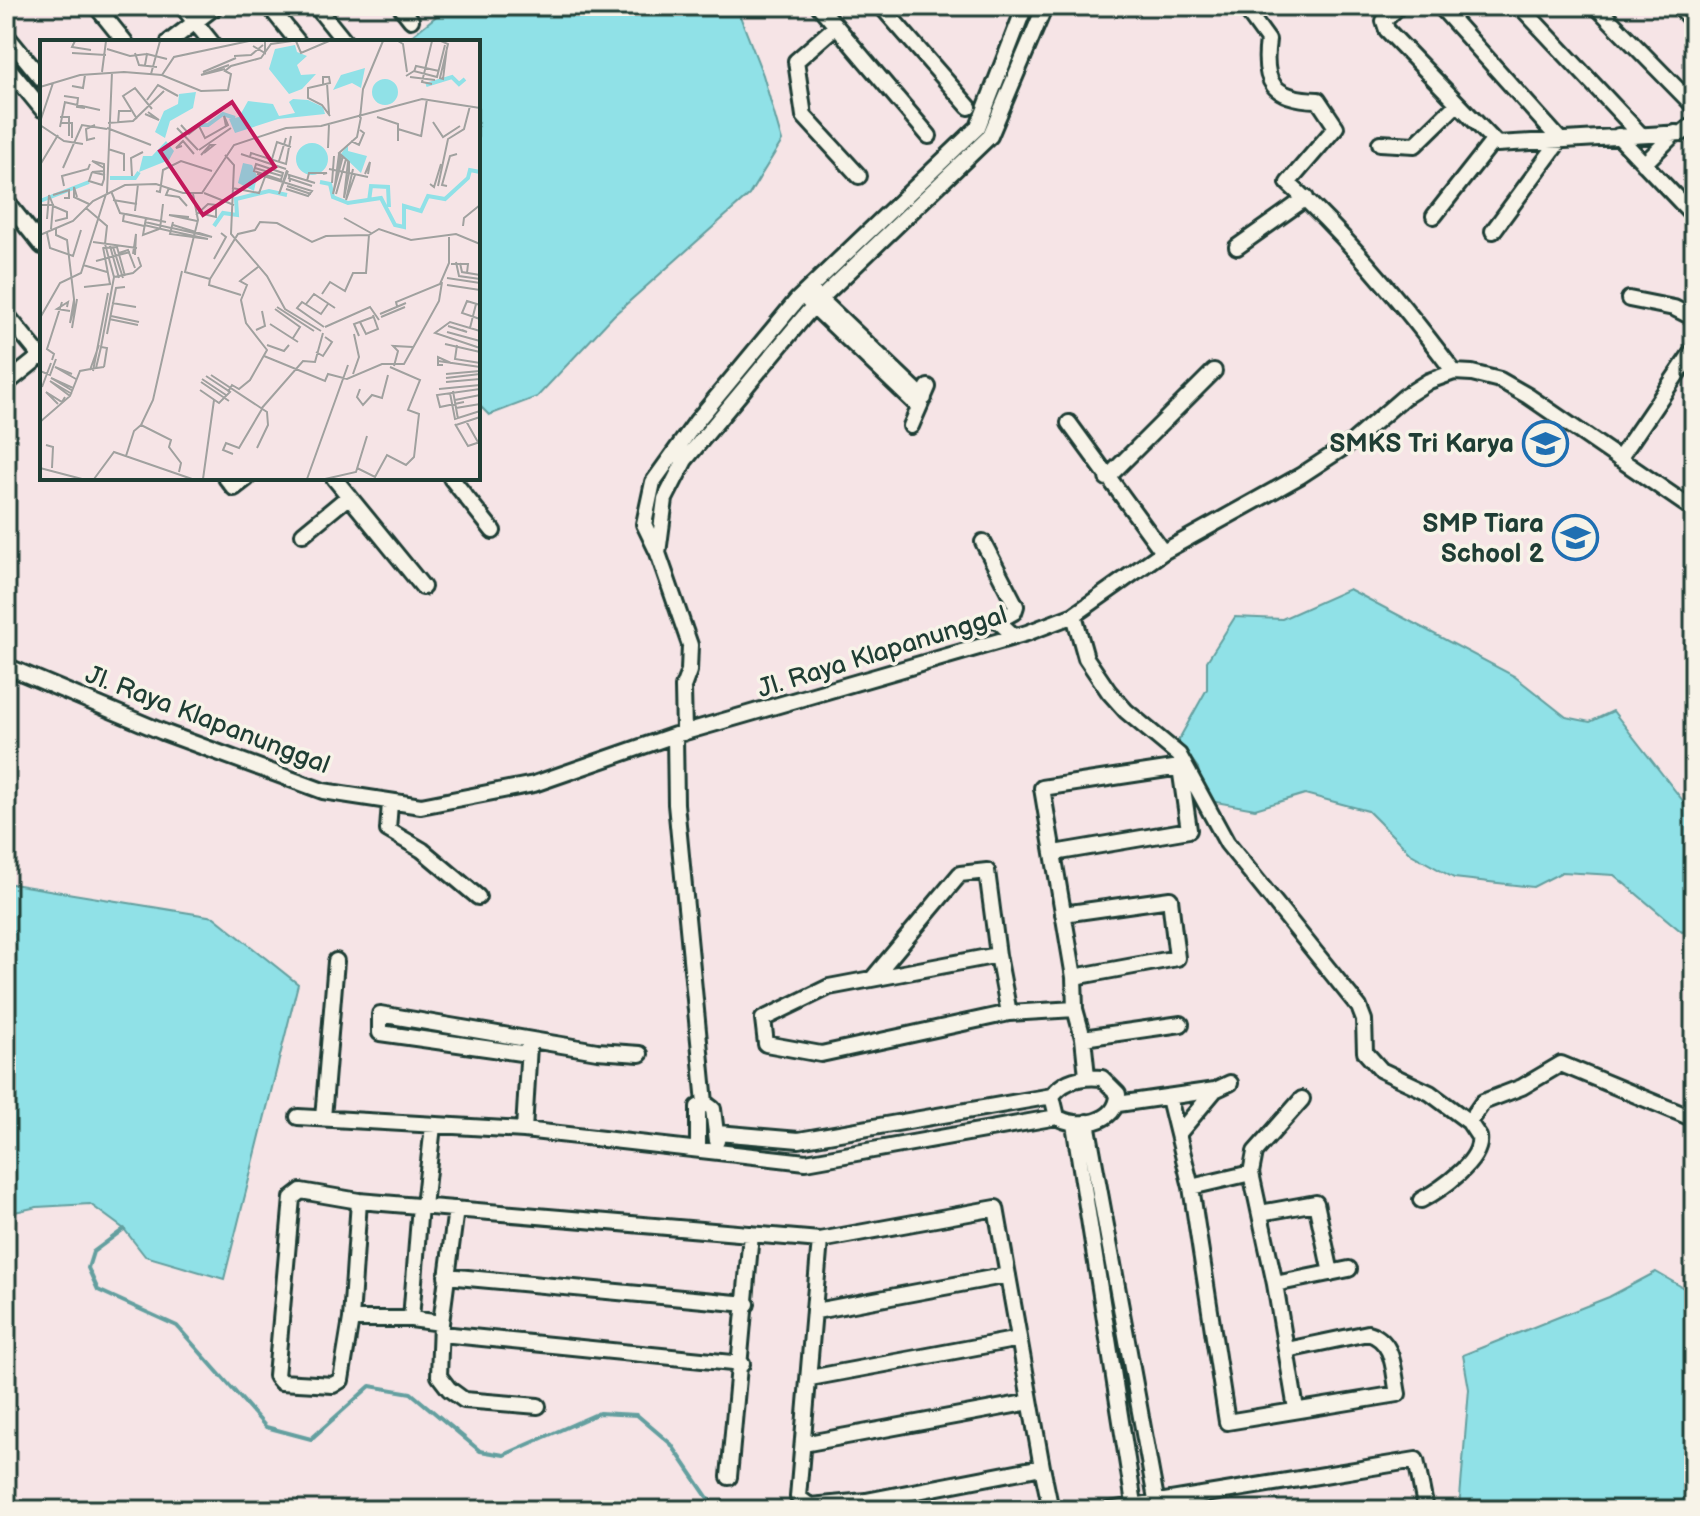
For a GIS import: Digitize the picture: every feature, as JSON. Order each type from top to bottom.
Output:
[{"type":"street","points":[[96,6],[123,40]]},
{"type":"street","points":[[182,6],[209,40]]},
{"type":"street","points":[[172,40],[216,6]]},
{"type":"street","points":[[269,6],[296,40]]},
{"type":"street","points":[[316,6],[343,40]]},
{"type":"street","points":[[400,6],[411,20]]},
{"type":"street","points":[[819,6],[929,136]]},
{"type":"street","points":[[881,6],[969,107]]},
{"type":"street","points":[[717,1150],[718,1133],[713,1109],[705,1103],[676,804],[683,687],[689,671],[690,645],[658,553],[661,515],[672,480],[811,297],[978,127],[1025,6]]},
{"type":"street","points":[[811,297],[990,136],[1045,6]]},
{"type":"street","points":[[1249,6],[1247,11],[1269,40],[1265,68],[1269,79],[1292,99],[1318,100],[1336,127],[1289,180],[1403,305],[1454,372],[1500,380],[1694,510]]},
{"type":"street","points":[[1399,6],[1384,21],[1387,30],[1499,145],[1675,133],[1688,131],[1694,124]]},
{"type":"street","points":[[1440,6],[1560,140]]},
{"type":"street","points":[[1520,6],[1641,135]]},
{"type":"street","points":[[1596,6],[1694,106]]},
{"type":"street","points":[[1678,6],[1694,23]]},
{"type":"street","points":[[836,26],[796,61],[802,103],[804,116],[859,176]]},
{"type":"street","points":[[6,35],[40,77]]},
{"type":"street","points":[[1012,41],[1029,47]]},
{"type":"street","points":[[6,65],[40,107]]},
{"type":"street","points":[[1380,143],[1415,145],[1457,104]]},
{"type":"street","points":[[1644,164],[1675,133]]},
{"type":"street","points":[[1618,136],[1691,207]]},
{"type":"street","points":[[1493,231],[1560,140]]},
{"type":"street","points":[[1434,216],[1493,141]]},
{"type":"street","points":[[1237,247],[1306,198]]},
{"type":"street","points":[[8,208],[40,244]]},
{"type":"street","points":[[811,297],[924,397],[911,426]]},
{"type":"street","points":[[1629,299],[1674,308],[1694,318]]},
{"type":"street","points":[[6,314],[40,356]]},
{"type":"street","points":[[1619,459],[1694,349]]},
{"type":"street","points":[[6,384],[40,358]]},
{"type":"street","points":[[1107,478],[1214,371]]},
{"type":"street","name":"Jl. Raya Klapanunggal","points":[[6,666],[163,732],[323,791],[421,806],[534,784],[680,734],[1014,636],[1074,615],[1163,552],[1300,476],[1352,442],[1404,397],[1454,372]]},
{"type":"street","points":[[1069,423],[1163,552]]},
{"type":"street","points":[[228,480],[234,488],[244,480]]},
{"type":"street","points":[[336,480],[423,587]]},
{"type":"street","points":[[453,480],[493,531]]},
{"type":"street","points":[[303,534],[349,496]]},
{"type":"street","points":[[983,542],[1016,606],[1014,612],[1000,618],[997,624],[1014,636]]},
{"type":"street","points":[[1074,615],[1086,658],[1109,692],[1126,711],[1179,755],[1227,843],[1359,1007],[1364,1020],[1365,1052],[1371,1061],[1381,1070],[1430,1093],[1469,1122],[1479,1137],[1476,1154],[1447,1182],[1421,1200]]},
{"type":"street","points":[[1054,853],[1189,830],[1180,767],[1042,788],[1074,977],[1075,1009],[1083,1038],[1087,1076]]},
{"type":"street","points":[[390,803],[388,830],[422,850],[478,897]]},
{"type":"street","points":[[873,978],[960,874],[987,871],[1009,1013]]},
{"type":"street","points":[[1063,914],[1170,899],[1177,958],[1074,977]]},
{"type":"street","points":[[998,955],[829,987],[763,1019],[766,1044],[821,1054],[1009,1013],[1075,1009]]},
{"type":"street","points":[[323,1118],[336,961]]},
{"type":"street","points":[[529,1047],[380,1014],[380,1033],[529,1047],[640,1054]]},
{"type":"street","points":[[1083,1038],[1181,1024]]},
{"type":"street","points":[[524,1130],[529,1047]]},
{"type":"street","points":[[1469,1122],[1483,1102],[1522,1087],[1561,1064],[1694,1119]]},
{"type":"street","points":[[298,1117],[524,1130],[806,1162],[1057,1117],[1080,1123],[1112,1113],[1118,1104],[1118,1094],[1111,1083],[1087,1076],[1065,1083],[1052,1096],[799,1140],[718,1133]]},
{"type":"street","points":[[1118,1104],[1215,1090],[1230,1083]]},
{"type":"street","points":[[1179,1133],[1215,1090]]},
{"type":"street","points":[[1052,1096],[1057,1117]]},
{"type":"street","points":[[1169,1098],[1191,1187],[1227,1422],[1398,1394],[1388,1346],[1380,1337],[1368,1333],[1287,1350]]},
{"type":"street","points":[[1296,1409],[1275,1284],[1251,1173],[1255,1152],[1302,1099]]},
{"type":"street","points":[[698,1148],[698,1107],[705,1103]]},
{"type":"street","points":[[1080,1123],[1158,1507]]},
{"type":"street","points":[[1080,1123],[1135,1508]]},
{"type":"street","points":[[411,1319],[433,1126]]},
{"type":"street","points":[[1191,1187],[1251,1173]]},
{"type":"street","points":[[359,1201],[351,1319],[338,1384],[278,1379],[292,1198],[301,1191],[359,1201],[820,1240],[996,1208],[1051,1510]]},
{"type":"street","points":[[1260,1213],[1316,1203],[1331,1273]]},
{"type":"street","points":[[456,1209],[446,1276],[439,1376],[455,1395],[464,1400],[538,1406]]},
{"type":"street","points":[[729,1477],[742,1364],[751,1234]]},
{"type":"street","points":[[820,1240],[798,1497],[803,1503],[810,1506],[867,1506],[1042,1467]]},
{"type":"street","points":[[1275,1284],[1349,1269]]},
{"type":"street","points":[[816,1311],[1008,1275]]},
{"type":"street","points":[[446,1276],[747,1304]]},
{"type":"street","points":[[351,1319],[411,1319],[441,1329],[742,1364]]},
{"type":"street","points":[[810,1378],[1019,1339]]},
{"type":"street","points":[[803,1444],[1030,1402]]},
{"type":"street","points":[[1109,1510],[1158,1507],[1416,1460],[1426,1510]]},
{"type":"water","points":[[449,6],[736,6],[763,75],[782,141],[749,195],[614,315],[537,397],[489,415],[480,406],[480,40],[406,40]]},
{"type":"water","points":[[1349,589],[1514,676],[1566,717],[1590,722],[1613,711],[1694,815],[1694,928],[1682,932],[1614,875],[1562,872],[1533,887],[1454,878],[1411,854],[1368,811],[1305,794],[1255,809],[1204,800],[1198,768],[1178,741],[1207,689],[1207,661],[1235,617],[1282,619]]},
{"type":"water","points":[[6,883],[214,917],[298,984],[224,1279],[145,1256],[124,1229],[90,1204],[37,1207],[6,1214]]},
{"type":"water","points":[[1656,1272],[1694,1294],[1694,1510],[1459,1510],[1469,1389],[1463,1355],[1609,1297]]},
{"type":"waterway","points":[[124,1229],[93,1252],[88,1268],[98,1290],[177,1326],[266,1427],[311,1439],[370,1386],[411,1393],[480,1451],[504,1455],[599,1413],[637,1415],[671,1444],[716,1510]]},
{"type":"place","name":"SMKS Tri Karya","points":[[1545,443]]},
{"type":"place","name":"SMP Tiara School 2","points":[[1575,538]]}]
